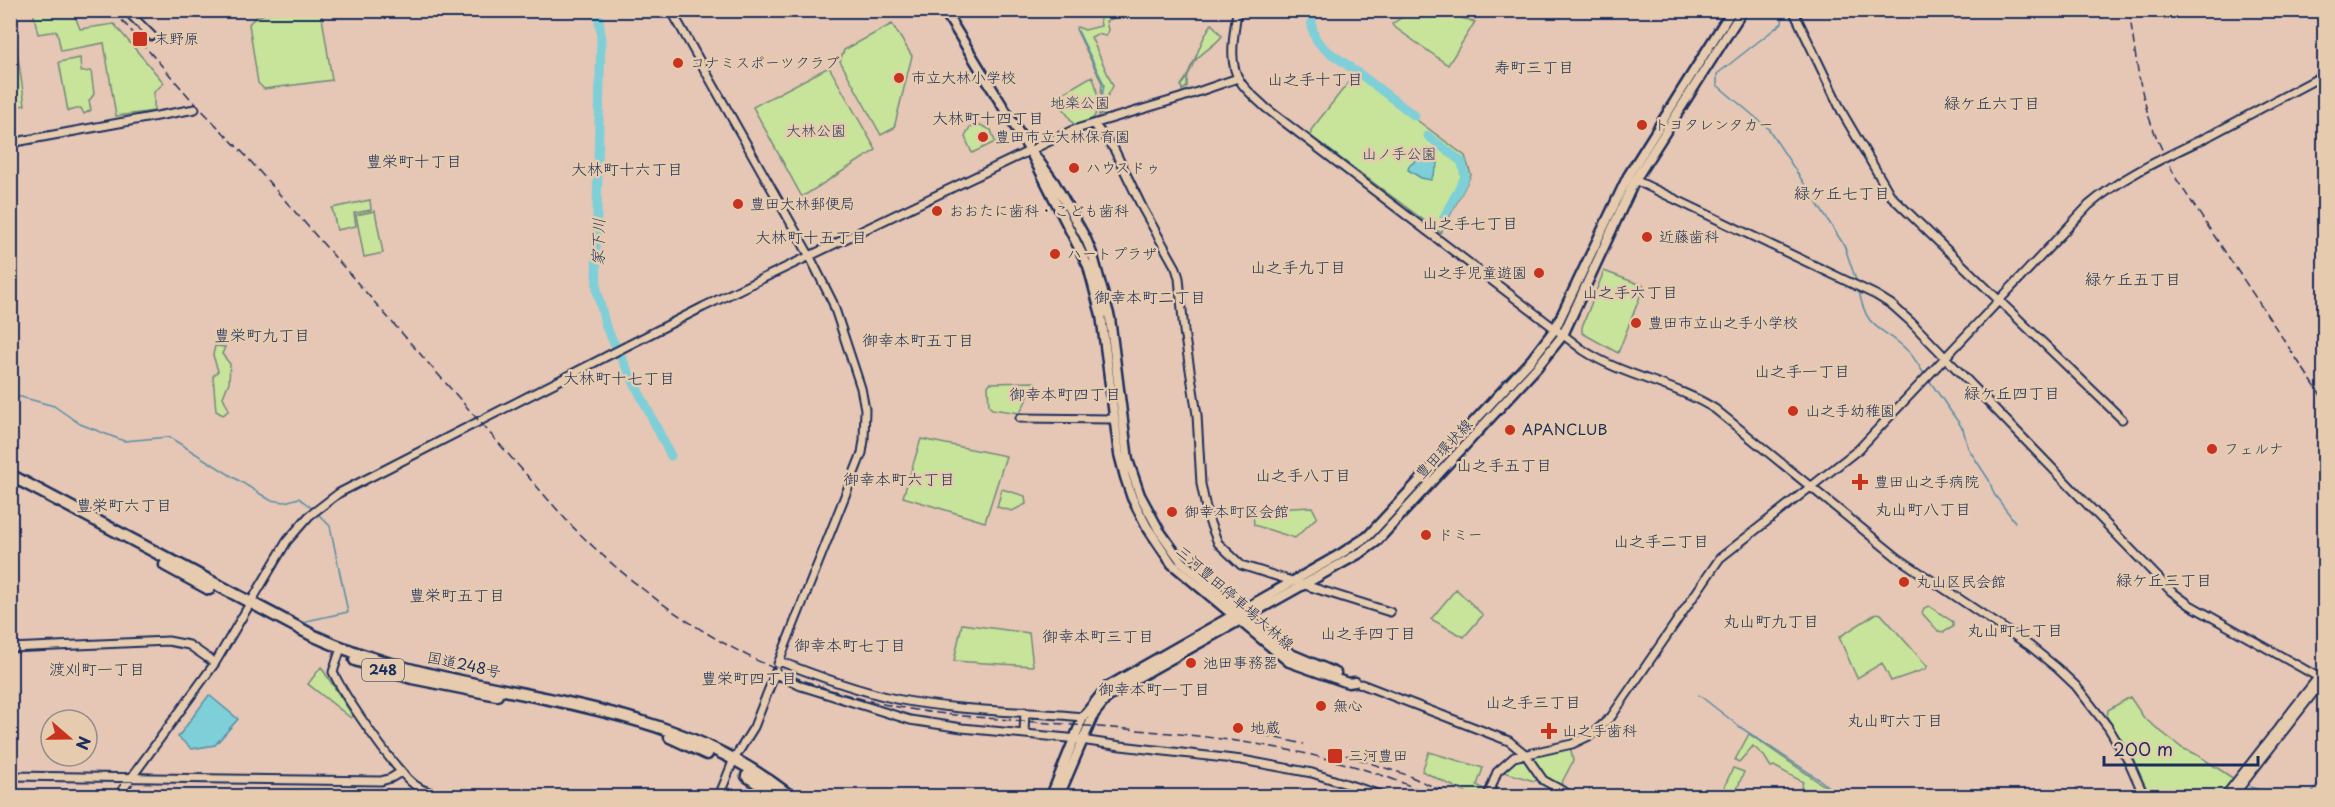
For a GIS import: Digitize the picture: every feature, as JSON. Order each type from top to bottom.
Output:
[{"type":"highway","name":"国道248号","points":[[10,475],[248,605]]},
{"type":"highway","name":"国道248号","points":[[10,483],[339,651],[412,678],[634,725],[733,763],[790,796]]},
{"type":"highway","name":"国道248号","points":[[733,763],[777,796]]},
{"type":"main road","name":"三河豊田停車場大林線","points":[[944,10],[1030,151],[1088,266],[1101,315],[1119,454],[1132,498],[1172,564],[1231,615],[1242,616]]},
{"type":"main road","name":"豊田環状線","points":[[1242,616],[1292,581],[1368,536],[1559,332],[1628,176],[1732,10]]},
{"type":"main road","name":"豊田環状線","points":[[1051,796],[1094,714],[1116,690],[1242,616],[1304,585],[1376,542],[1538,366],[1559,332],[1635,180],[1743,10]]},
{"type":"main road","name":"三河豊田停車場大林線","points":[[1030,151],[1040,160],[1054,182],[1093,256],[1110,318],[1128,460],[1140,495],[1159,530],[1181,561],[1289,662],[1347,683],[1358,683]]},
{"type":"main road","name":"豊田環状線","points":[[1059,796],[1079,739],[1083,717],[1107,687],[1231,615]]},
{"type":"street","points":[[126,10],[152,36]]},
{"type":"street","points":[[671,10],[809,255],[833,303],[861,388],[865,409],[864,440],[850,485],[754,727],[733,763],[719,796]]},
{"type":"street","points":[[1237,10],[1233,59],[1238,78],[1275,115],[1589,354],[1616,369],[1702,400],[1906,564],[2030,646],[2076,686],[2108,727],[2129,762],[2144,796]]},
{"type":"street","points":[[1793,10],[1844,114],[1891,196],[2122,419]]},
{"type":"street","points":[[1488,796],[1497,772],[1514,757],[1572,744],[1600,727],[1623,701],[1720,558],[1858,449],[2103,192],[2325,75]]},
{"type":"street","points":[[118,796],[215,663],[286,542],[309,516],[339,493],[809,255],[1073,130],[1238,78]]},
{"type":"street","points":[[10,143],[195,109]]},
{"type":"street","points":[[1094,124],[1114,149],[1143,209],[1176,268],[1179,278],[1184,331],[1197,415],[1201,484],[1208,518],[1218,543],[1241,565],[1390,612]]},
{"type":"street","points":[[1635,180],[1884,300],[1901,313],[1945,357],[2180,599],[2321,678]]},
{"type":"street","points":[[1020,418],[1114,419]]},
{"type":"street","points":[[10,648],[168,641],[189,645],[215,663]]},
{"type":"street","points":[[339,651],[333,672],[336,678],[401,771],[418,788],[444,796]]},
{"type":"street","points":[[777,667],[899,699],[1083,717]]},
{"type":"street","points":[[777,667],[801,686],[898,717],[962,728],[1079,739],[1242,760],[1296,769],[1383,796]]},
{"type":"street","points":[[2233,796],[2325,670]]},
{"type":"street","points":[[2225,796],[2321,678]]},
{"type":"street","points":[[1358,683],[1509,741],[1525,754],[1543,780],[1572,796]]},
{"type":"street","points":[[1024,733],[1025,712]]},
{"type":"street","points":[[10,776],[381,781],[401,771]]},
{"type":"green space","points":[[33,11],[73,11],[80,29],[114,24],[164,83],[154,92],[154,111],[116,116],[104,43],[61,51],[57,31],[38,34]]},
{"type":"green space","points":[[321,11],[332,80],[264,89],[258,83],[249,24],[263,14]]},
{"type":"green space","points":[[1108,11],[1122,11],[1124,14],[1106,21],[1108,30],[1106,36],[1097,34],[1091,37],[1113,86],[1105,101],[1106,112],[1099,115],[1102,83],[1076,29],[1077,27],[1085,30],[1101,26],[1099,14]]},
{"type":"green space","points":[[1438,11],[1475,22],[1448,65],[1393,26],[1392,24],[1410,12]]},
{"type":"green space","points":[[892,24],[912,56],[894,128],[881,135],[840,61],[844,50]]},
{"type":"green space","points":[[1212,24],[1222,36],[1194,62],[1207,30]]},
{"type":"green space","points":[[10,39],[17,51],[25,105],[11,108]]},
{"type":"green space","points":[[80,58],[81,72],[91,71],[94,94],[89,101],[91,110],[84,114],[81,108],[68,111],[59,62]]},
{"type":"green space","name":"大林公園","points":[[829,67],[876,150],[802,197],[753,107]]},
{"type":"green space","points":[[1188,74],[1187,87],[1182,90],[1181,85]]},
{"type":"green space","name":"山ノ手公園","points":[[1355,74],[1465,156],[1471,175],[1441,233],[1311,136],[1311,130]]},
{"type":"green space","name":"地楽公園","points":[[1092,76],[1097,109],[1093,118],[1074,125],[1056,97]]},
{"type":"green space","points":[[980,125],[991,130],[995,142],[972,153],[965,137],[970,127]]},
{"type":"green space","points":[[370,200],[371,210],[354,213],[356,226],[337,230],[332,208]]},
{"type":"green space","points":[[375,211],[383,253],[364,257],[356,215]]},
{"type":"green space","points":[[1604,271],[1644,286],[1618,353],[1582,333],[1582,327]]},
{"type":"green space","points":[[215,346],[225,347],[222,354],[230,364],[229,382],[223,397],[229,410],[223,415],[216,411],[213,376],[218,371],[213,355]]},
{"type":"green space","points":[[1035,382],[1020,413],[992,409],[989,406],[988,386],[990,383]]},
{"type":"green space","points":[[921,439],[1006,456],[985,522],[903,497]]},
{"type":"green space","points":[[1002,489],[1025,496],[1026,504],[1012,511],[997,507]]},
{"type":"green space","points":[[1312,507],[1317,517],[1295,538],[1254,525],[1253,512],[1255,510]]},
{"type":"green space","points":[[1456,589],[1483,615],[1464,637],[1431,619]]},
{"type":"green space","points":[[1929,606],[1953,622],[1953,627],[1944,632],[1938,631],[1922,613],[1924,608]]},
{"type":"green space","points":[[1877,613],[1881,614],[1927,666],[1926,669],[1891,681],[1882,663],[1857,678],[1839,637]]},
{"type":"green space","points":[[962,624],[1029,633],[1033,666],[954,661]]},
{"type":"green space","points":[[321,667],[353,716],[351,718],[308,684]]},
{"type":"green space","points":[[2130,697],[2144,718],[2182,748],[2199,756],[2234,779],[2220,796],[2150,796],[2133,759],[2107,717],[2108,710]]},
{"type":"green space","points":[[1749,734],[1839,796],[1822,796],[1801,788],[1803,782],[1774,766],[1771,767],[1764,756],[1753,746],[1739,762],[1735,760]]},
{"type":"green space","points":[[1570,746],[1573,761],[1559,788],[1544,778],[1534,781],[1501,771],[1514,760]]},
{"type":"green space","points":[[1429,752],[1483,768],[1477,785],[1485,790],[1482,796],[1473,796],[1422,771]]},
{"type":"green space","points":[[1733,768],[1744,772],[1734,796],[1720,796]]},
{"type":"water","points":[[1419,152],[1429,152],[1438,158],[1438,164],[1431,180],[1421,178],[1408,170]]},
{"type":"water","points":[[209,695],[238,719],[215,745],[192,749],[178,737]]},
{"type":"waterway","name":"家下川","points":[[598,10],[601,36],[597,291],[606,327],[671,456]]},
{"type":"waterway","points":[[1312,10],[1313,32],[1316,39],[1326,50],[1350,67]]},
{"type":"waterway","points":[[1780,10],[1783,15],[1782,23],[1717,74],[1717,85],[1768,128],[1844,245],[1857,283]]},
{"type":"waterway","points":[[1078,31],[1104,84],[1100,114]]},
{"type":"waterway","points":[[1356,71],[1415,116]]},
{"type":"waterway","points":[[1428,136],[1462,162],[1465,177],[1444,217]]},
{"type":"waterway","points":[[1125,162],[1146,205]]},
{"type":"waterway","points":[[1859,291],[1862,305],[1871,322],[1908,351],[1924,374]]},
{"type":"waterway","points":[[1929,380],[1963,429],[1968,448],[1989,480],[1994,494],[2015,522]]},
{"type":"waterway","points":[[10,396],[54,406],[80,424],[124,441],[169,437],[270,500],[285,502],[299,498],[313,509]]},
{"type":"waterway","points":[[303,624],[311,620],[348,612],[330,526],[316,512]]},
{"type":"waterway","points":[[1699,695],[1740,727],[1820,780],[1839,796]]},
{"type":"waterway","points":[[2307,796],[2313,792],[2324,776]]},
{"type":"waterway","points":[[2250,787],[2282,796]]},
{"type":"railway","points":[[113,10],[189,97],[245,155],[568,522],[638,585],[675,613],[714,638],[798,678],[888,705],[962,716],[1138,730],[1239,741],[1337,762],[1386,777],[1433,796]]},
{"type":"railway","points":[[2129,10],[2146,107],[2177,180],[2324,400]]},
{"type":"railway","points":[[1263,735],[1304,744]]},
{"type":"railway","points":[[1333,751],[1407,775],[1454,796]]},
{"type":"place","name":"末野原","points":[[140,39]]},
{"type":"place","name":"コナミスポーツクラブ","points":[[678,63]]},
{"type":"place","name":"市立大林小学校","points":[[899,78]]},
{"type":"place","name":"トヨタレンタカー","points":[[1642,125]]},
{"type":"place","name":"豊田市立大林保育園","points":[[983,137]]},
{"type":"place","name":"ハウスドゥ","points":[[1074,168]]},
{"type":"place","name":"豊田大林郵便局","points":[[738,204]]},
{"type":"place","name":"おおたに歯科・こども歯科","points":[[937,211]]},
{"type":"place","name":"近藤歯科","points":[[1647,237]]},
{"type":"place","name":"ハートプラザ","points":[[1055,254]]},
{"type":"place","name":"山之手児童遊園","points":[[1539,273]]},
{"type":"place","name":"豊田市立山之手小学校","points":[[1636,323]]},
{"type":"place","name":"山之手幼稚園","points":[[1793,411]]},
{"type":"place","name":"APANCLUB","points":[[1510,430]]},
{"type":"place","name":"フェルナ","points":[[2212,449]]},
{"type":"place","name":"豊田山之手病院","points":[[1860,482]]},
{"type":"place","name":"御幸本町区会館","points":[[1172,512]]},
{"type":"place","name":"ドミー","points":[[1426,535]]},
{"type":"place","name":"丸山区民会館","points":[[1904,582]]},
{"type":"place","name":"池田事務器","points":[[1191,663]]},
{"type":"place","name":"無心","points":[[1321,706]]},
{"type":"place","name":"地蔵","points":[[1238,728]]},
{"type":"place","name":"山之手歯科","points":[[1549,731]]},
{"type":"place","name":"三河豊田","points":[[1335,756]]},
{"type":"district","name":"寿町三丁目","points":[[1534,67]]},
{"type":"district","name":"山之手十丁目","points":[[1315,79]]},
{"type":"district","name":"緑ケ丘六丁目","points":[[1992,103]]},
{"type":"district","name":"大林町十四丁目","points":[[988,118]]},
{"type":"district","name":"豊栄町十丁目","points":[[414,161]]},
{"type":"district","name":"大林町十六丁目","points":[[627,169]]},
{"type":"district","name":"緑ケ丘七丁目","points":[[1842,193]]},
{"type":"district","name":"山之手七丁目","points":[[1470,223]]},
{"type":"district","name":"大林町十五丁目","points":[[811,237]]},
{"type":"district","name":"山之手九丁目","points":[[1298,267]]},
{"type":"district","name":"緑ケ丘五丁目","points":[[2133,279]]},
{"type":"district","name":"山之手六丁目","points":[[1630,292]]},
{"type":"district","name":"御幸本町二丁目","points":[[1150,297]]},
{"type":"district","name":"豊栄町九丁目","points":[[262,335]]},
{"type":"district","name":"御幸本町五丁目","points":[[918,340]]},
{"type":"district","name":"山之手一丁目","points":[[1802,371]]},
{"type":"district","name":"大林町十七丁目","points":[[619,378]]},
{"type":"district","name":"緑ケ丘四丁目","points":[[2012,393]]},
{"type":"district","name":"御幸本町四丁目","points":[[1065,394]]},
{"type":"district","name":"山之手五丁目","points":[[1504,465]]},
{"type":"district","name":"山之手八丁目","points":[[1303,475]]},
{"type":"district","name":"御幸本町六丁目","points":[[899,479]]},
{"type":"district","name":"豊栄町六丁目","points":[[124,505]]},
{"type":"district","name":"丸山町八丁目","points":[[1923,509]]},
{"type":"district","name":"山之手二丁目","points":[[1661,541]]},
{"type":"district","name":"緑ケ丘三丁目","points":[[2164,580]]},
{"type":"district","name":"豊栄町五丁目","points":[[457,595]]},
{"type":"district","name":"丸山町九丁目","points":[[1771,621]]},
{"type":"district","name":"丸山町七丁目","points":[[2015,630]]},
{"type":"district","name":"山之手四丁目","points":[[1368,633]]},
{"type":"district","name":"御幸本町三丁目","points":[[1098,636]]},
{"type":"district","name":"御幸本町七丁目","points":[[850,645]]},
{"type":"district","name":"渡刈町一丁目","points":[[97,669]]},
{"type":"district","name":"豊栄町四丁目","points":[[749,678]]},
{"type":"district","name":"御幸本町一丁目","points":[[1154,689]]},
{"type":"district","name":"山之手三丁目","points":[[1533,702]]},
{"type":"district","name":"丸山町六丁目","points":[[1895,720]]}]
